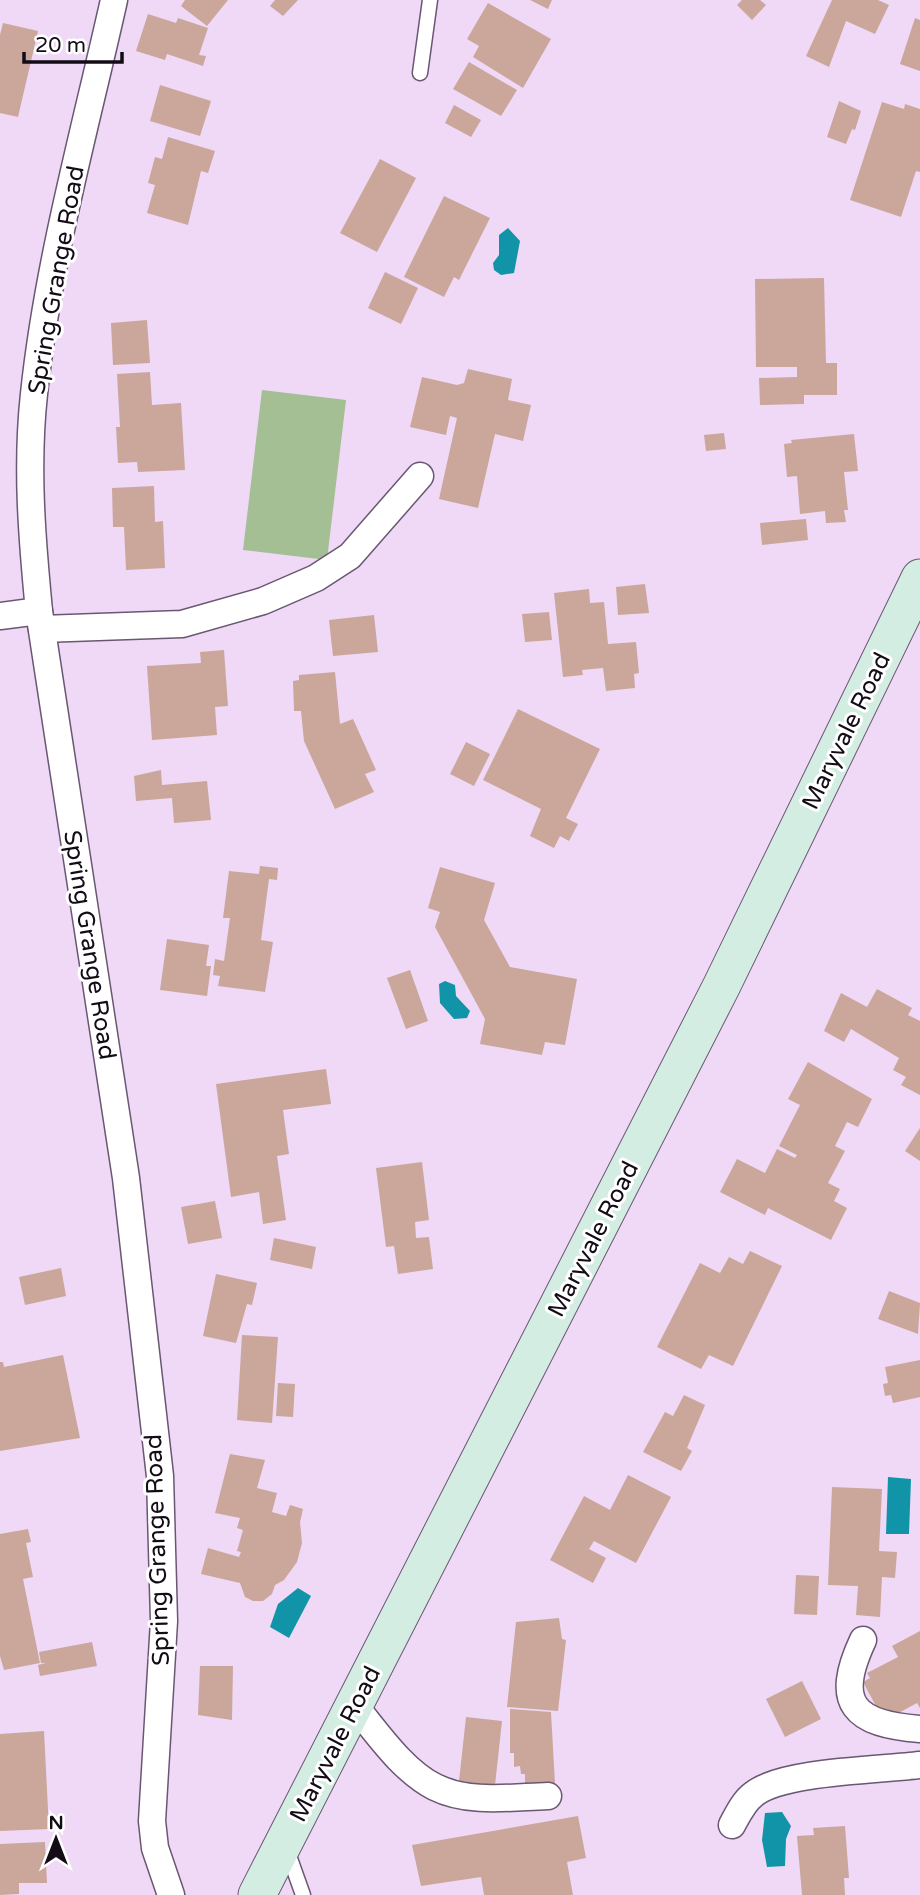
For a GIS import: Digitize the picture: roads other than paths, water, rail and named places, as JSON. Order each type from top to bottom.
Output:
[{"type":"street","name":"Spring Grange Road","points":[[114,0],[48,298],[34,396],[30,518],[40,620],[126,1178],[160,1476],[164,1621],[152,1821],[155,1848],[171,1895]]},
{"type":"street","points":[[0,616],[40,620],[182,624],[263,601],[316,578],[350,556],[420,476]]},
{"type":"street","name":"Maryvale Road","points":[[257,1895],[721,987],[920,578]]},
{"type":"street","points":[[863,1640],[848,1676],[848,1689],[853,1702],[867,1717],[920,1730]]},
{"type":"street","points":[[355,1706],[385,1742],[433,1786],[480,1798],[548,1796]]},
{"type":"street","points":[[732,1825],[755,1793],[774,1785],[830,1774],[920,1765]]},
{"type":"lane","points":[[420,73],[430,0]]},
{"type":"lane","points":[[284,1842],[303,1895]]},
{"type":"water","points":[[508,228],[520,241],[514,273],[501,275],[494,270],[493,263],[499,255],[499,235]]},
{"type":"water","points":[[445,981],[455,985],[456,996],[470,1011],[467,1018],[454,1019],[440,1003],[439,984]]},
{"type":"water","points":[[888,1477],[911,1479],[909,1534],[886,1534]]},
{"type":"water","points":[[298,1588],[311,1596],[289,1638],[270,1627],[278,1604]]},
{"type":"water","points":[[782,1812],[791,1826],[786,1839],[785,1866],[767,1867],[762,1840],[765,1813]]}]
